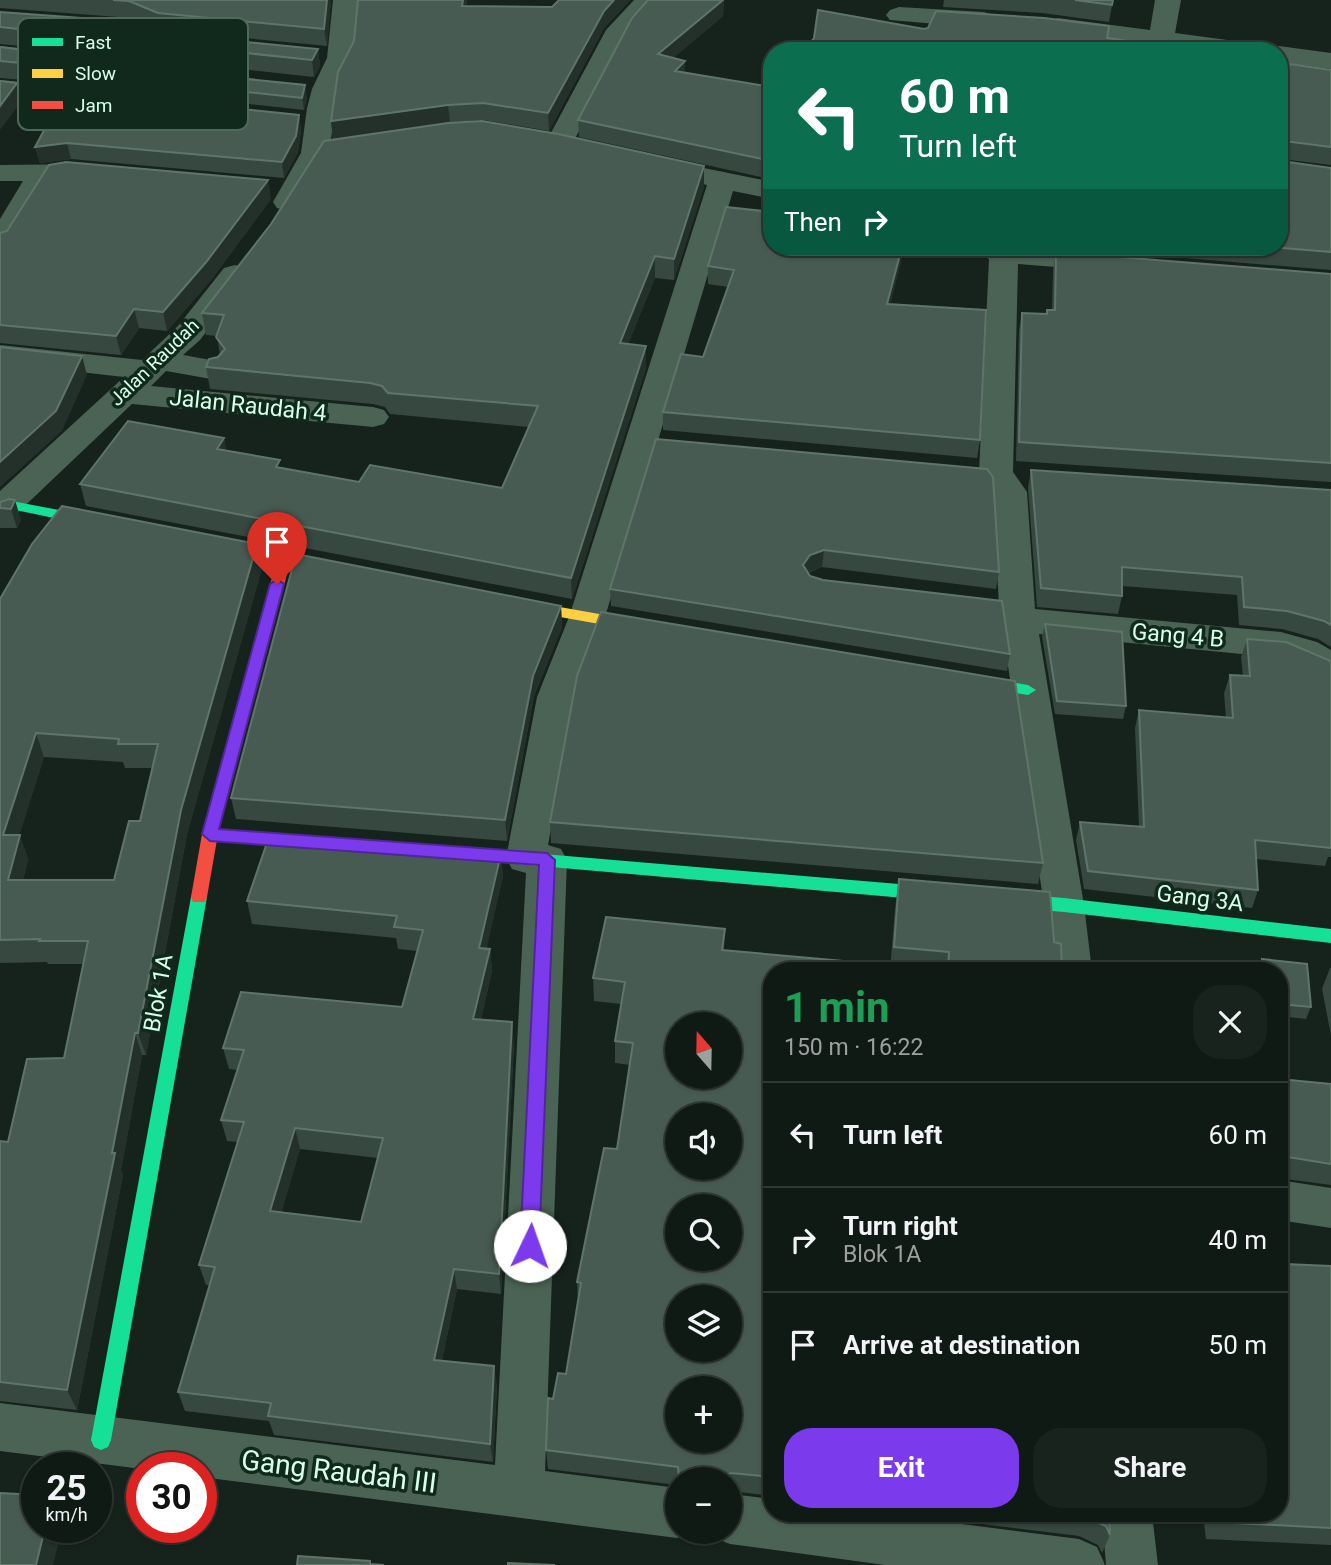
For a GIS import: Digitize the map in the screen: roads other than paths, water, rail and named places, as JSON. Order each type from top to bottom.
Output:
[{"type":"street","points":[[272,222],[282,189],[329,151],[305,121],[311,87],[326,56],[346,0]]},
{"type":"street","points":[[586,150],[547,142],[619,30],[648,0]]},
{"type":"street","points":[[1161,40],[1168,0]]},
{"type":"street","points":[[899,15],[1003,22]]},
{"type":"street","points":[[1038,20],[1177,42]]},
{"type":"street","points":[[0,54],[18,56]]},
{"type":"street","points":[[1288,55],[1331,61]]},
{"type":"street","points":[[0,88],[18,90]]},
{"type":"street","points":[[668,169],[763,189]]},
{"type":"street","points":[[0,173],[43,174],[64,170],[121,175]]},
{"type":"street","points":[[0,243],[43,174]]},
{"type":"street","points":[[519,1494],[536,859],[556,697],[654,442],[722,181]]},
{"type":"street","name":"Jalan Raudah","points":[[3,507],[189,333],[249,255]]},
{"type":"street","points":[[982,471],[995,256]]},
{"type":"street","points":[[1085,256],[1134,265]]},
{"type":"street","points":[[0,354],[211,369]]},
{"type":"street","name":"Jalan Raudah 4","points":[[122,393],[373,417]]},
{"type":"street","points":[[982,471],[1036,476]]},
{"type":"street","points":[[982,471],[1010,492],[1009,609],[1028,690],[1063,905],[1069,962]]},
{"type":"street","points":[[3,507],[125,527]]},
{"type":"street","points":[[191,541],[363,574]]},
{"type":"street","name":"Blok 1A","points":[[101,1440],[210,834],[284,559]]},
{"type":"street","points":[[495,600],[669,632]]},
{"type":"street","name":"Gang 4 B","points":[[1009,609],[1281,645],[1304,650],[1331,666]]},
{"type":"street","points":[[950,678],[1028,690]]},
{"type":"street","points":[[210,834],[333,844]]},
{"type":"street","name":"Gang 3A","points":[[429,851],[1063,905],[1331,936]]},
{"type":"street","points":[[1288,1201],[1331,1208]]},
{"type":"street","name":"Gang Raudah III","points":[[0,1427],[665,1512]]},
{"type":"street","points":[[742,1519],[763,1520]]},
{"type":"street","points":[[817,1522],[846,1523],[1079,1565]]},
{"type":"street","points":[[1128,1522],[1132,1565]]}]
